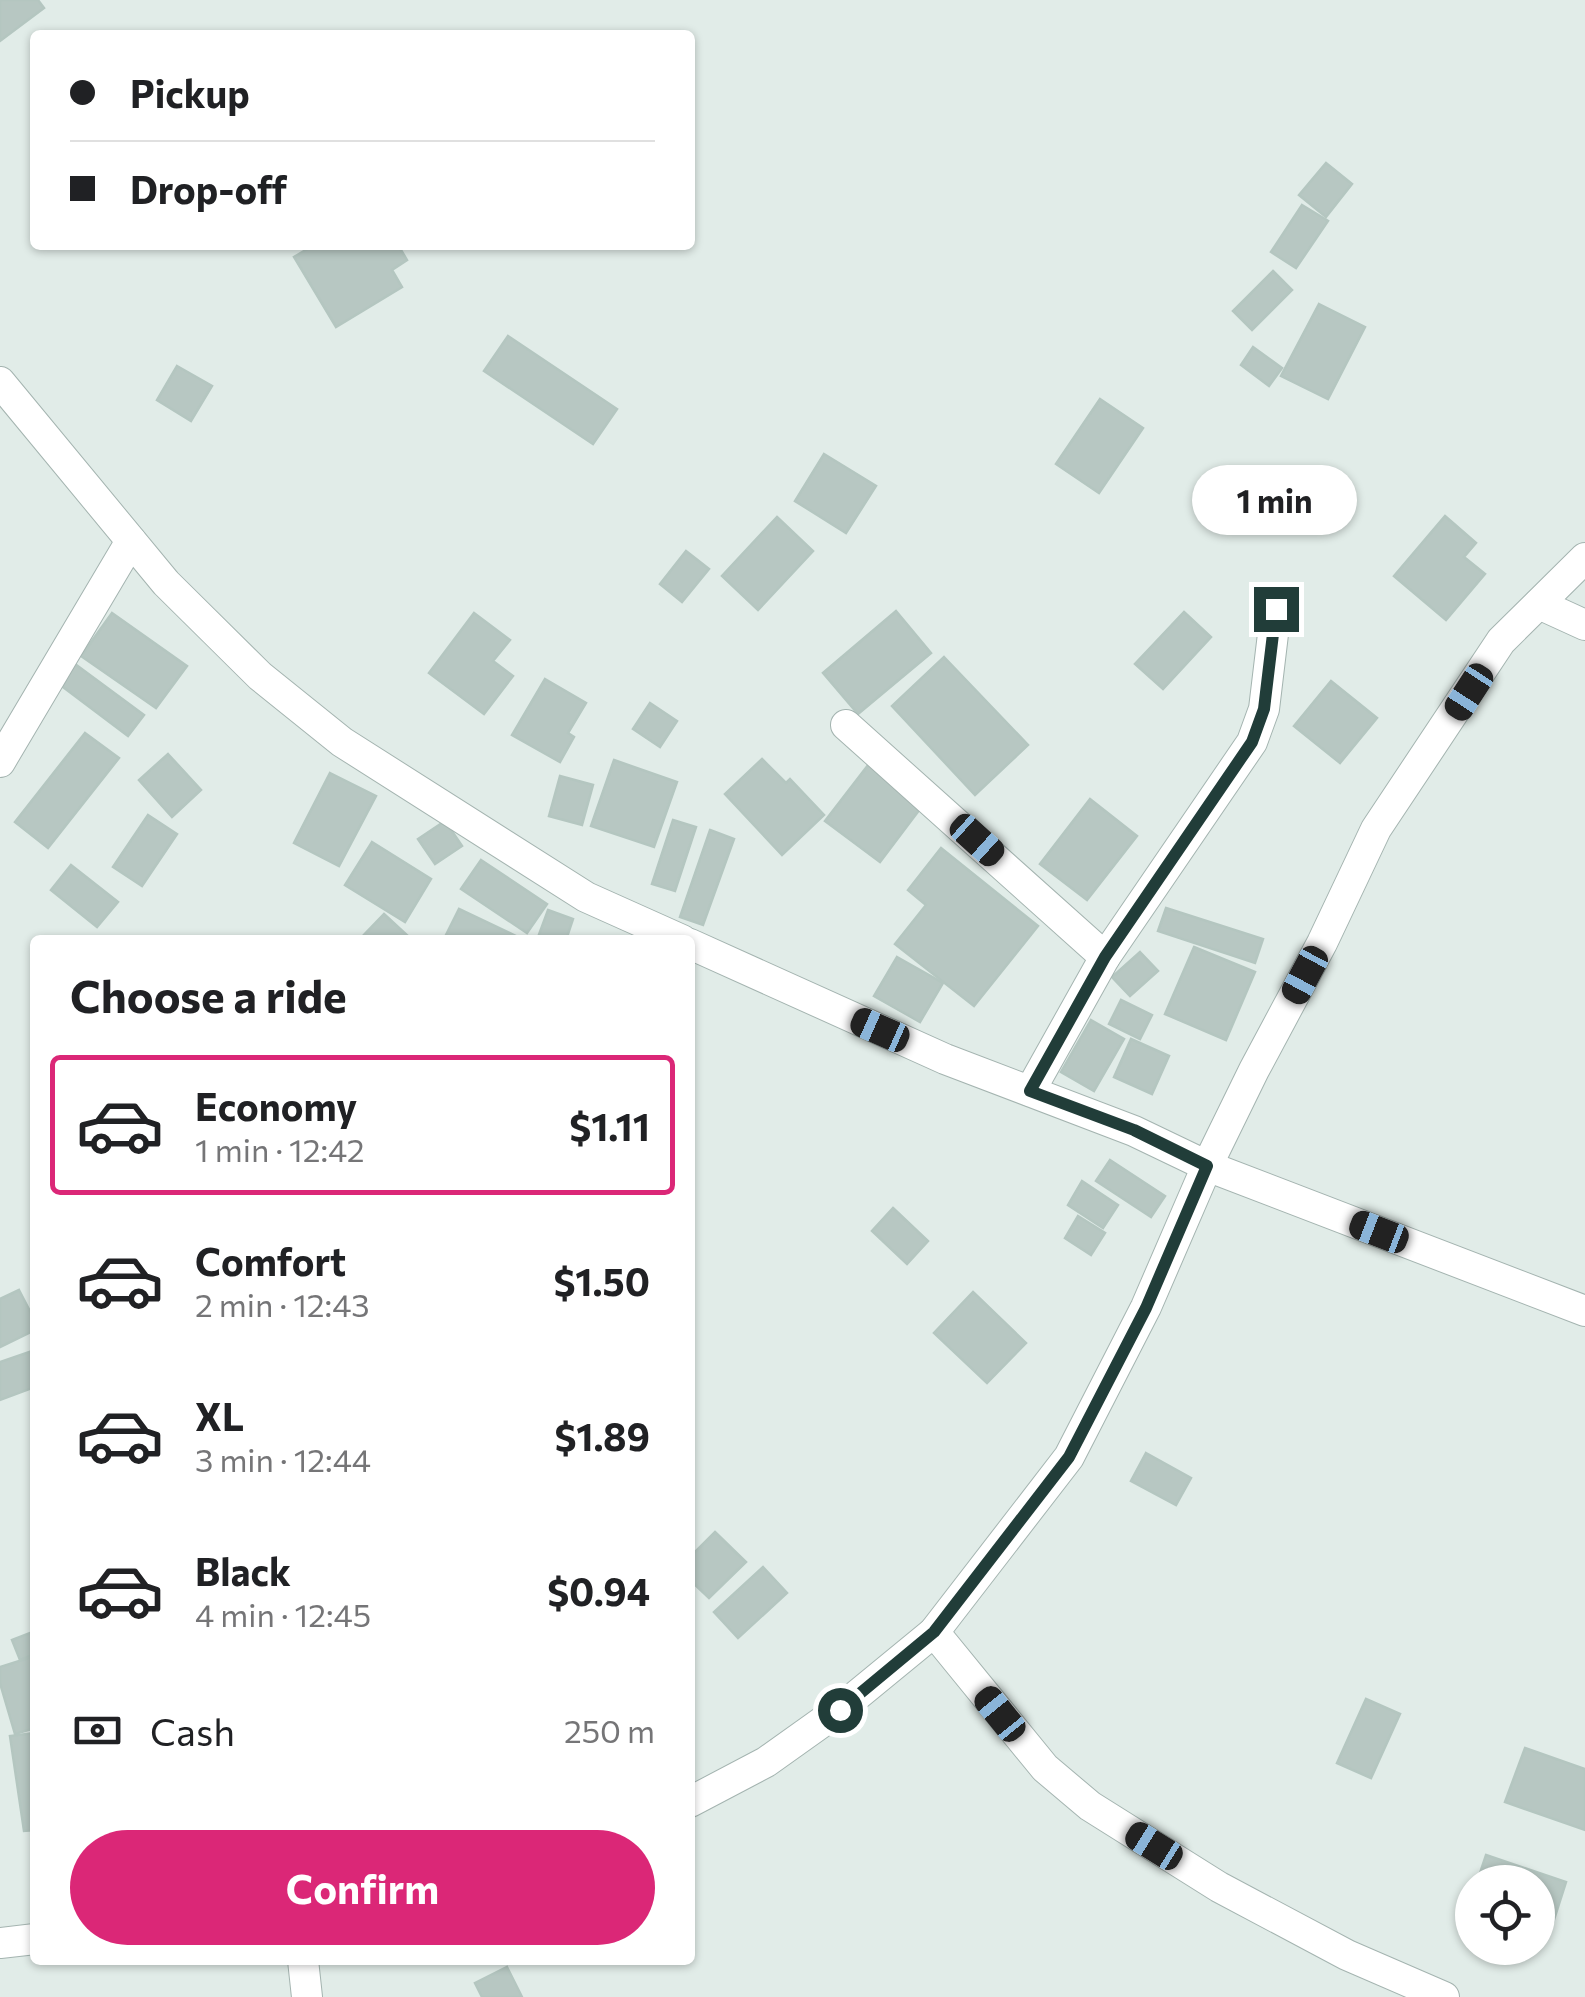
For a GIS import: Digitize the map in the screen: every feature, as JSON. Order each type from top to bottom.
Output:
[{"type":"street","points":[[0,382],[166,583],[260,676],[342,742],[586,896],[671,935]]},
{"type":"street","points":[[0,762],[131,541]]},
{"type":"street","points":[[695,1799],[766,1762],[840,1710],[934,1632],[1069,1457],[1146,1308],[1207,1166],[1376,829],[1501,641],[1585,558]]},
{"type":"street","points":[[1539,604],[1585,625]]},
{"type":"street","points":[[1030,1091],[1105,957],[1252,742],[1264,709],[1276,609]]},
{"type":"street","points":[[846,725],[1105,957]]},
{"type":"street","points":[[695,946],[945,1059],[1134,1130],[1207,1166],[1585,1311]]},
{"type":"street","points":[[934,1632],[1045,1768],[1090,1806],[1219,1887],[1347,1955],[1444,1997]]},
{"type":"street","points":[[0,1943],[30,1940]]},
{"type":"street","points":[[304,1965],[307,1997]]},
{"type":"building","points":[[0,0],[38,0],[44,8],[0,41]]},
{"type":"building","points":[[1326,163],[1352,184],[1326,217],[1299,195]]},
{"type":"building","points":[[1302,205],[1328,221],[1296,268],[1271,252]]},
{"type":"building","points":[[306,250],[401,250],[407,260],[392,270],[402,287],[336,327],[294,257]]},
{"type":"building","points":[[1273,271],[1292,290],[1252,330],[1233,311]]},
{"type":"building","points":[[1319,304],[1365,327],[1328,399],[1281,376]]},
{"type":"building","points":[[508,336],[617,409],[593,444],[484,371]]},
{"type":"building","points":[[1253,347],[1282,368],[1269,386],[1241,365]]},
{"type":"building","points":[[177,366],[212,386],[191,421],[157,400]]},
{"type":"building","points":[[1100,399],[1143,428],[1099,493],[1056,464]]},
{"type":"building","points":[[824,454],[876,486],[846,533],[795,501]]},
{"type":"building","points":[[1315,469],[1332,482],[1309,513],[1291,499]]},
{"type":"building","points":[[1445,516],[1476,543],[1464,557],[1485,574],[1446,620],[1394,576]]},
{"type":"building","points":[[777,517],[813,551],[758,610],[722,576]]},
{"type":"building","points":[[686,551],[709,569],[682,602],[660,584]]},
{"type":"building","points":[[896,611],[931,653],[858,714],[823,673]]},
{"type":"building","points":[[1184,612],[1211,637],[1163,689],[1135,664]]},
{"type":"building","points":[[112,613],[187,666],[156,708],[81,656]]},
{"type":"building","points":[[474,613],[510,640],[493,661],[513,676],[484,714],[429,673]]},
{"type":"building","points":[[944,657],[1028,745],[975,795],[892,706]]},
{"type":"building","points":[[75,664],[144,715],[128,736],[59,684]]},
{"type":"building","points":[[545,679],[586,703],[568,733],[574,737],[560,762],[512,735]]},
{"type":"building","points":[[1331,681],[1377,718],[1340,763],[1294,726]]},
{"type":"building","points":[[650,703],[677,721],[660,747],[633,729]]},
{"type":"building","points":[[85,733],[119,758],[48,848],[15,822]]},
{"type":"building","points":[[168,754],[201,790],[172,817],[139,780]]},
{"type":"building","points":[[762,759],[786,783],[790,779],[824,815],[782,855],[725,794]]},
{"type":"building","points":[[614,760],[677,782],[654,847],[591,826]]},
{"type":"building","points":[[872,760],[926,801],[880,862],[825,821]]},
{"type":"building","points":[[330,773],[376,796],[339,866],[294,843]]},
{"type":"building","points":[[560,776],[593,785],[582,825],[549,816]]},
{"type":"building","points":[[1090,799],[1137,836],[1087,900],[1040,864]]},
{"type":"building","points":[[148,815],[177,834],[142,886],[113,867]]},
{"type":"building","points":[[673,820],[696,827],[675,891],[652,884]]},
{"type":"building","points":[[445,821],[462,846],[435,864],[418,839]]},
{"type":"building","points":[[710,830],[734,839],[703,925],[680,917]]},
{"type":"building","points":[[372,842],[431,879],[405,922],[345,885]]},
{"type":"building","points":[[941,848],[1038,926],[974,1006],[895,944],[926,905],[908,890]]},
{"type":"building","points":[[481,860],[547,904],[527,933],[461,889]]},
{"type":"building","points":[[71,865],[118,902],[97,927],[51,890]]},
{"type":"building","points":[[1166,908],[1263,939],[1255,963],[1158,931]]},
{"type":"building","points":[[459,909],[514,935],[446,935]]},
{"type":"building","points":[[548,910],[573,919],[568,935],[539,935]]},
{"type":"building","points":[[384,914],[407,935],[364,935]]},
{"type":"building","points":[[1194,947],[1255,972],[1226,1040],[1165,1014]]},
{"type":"building","points":[[1140,952],[1158,971],[1130,996],[1112,977]]},
{"type":"building","points":[[897,957],[943,983],[920,1022],[874,996]]},
{"type":"building","points":[[1121,1000],[1152,1015],[1140,1039],[1109,1024]]},
{"type":"building","points":[[1091,1020],[1124,1039],[1094,1091],[1061,1072]]},
{"type":"building","points":[[1131,1039],[1169,1056],[1152,1094],[1114,1077]]},
{"type":"building","points":[[1110,1160],[1165,1196],[1151,1217],[1096,1181]]},
{"type":"building","points":[[1082,1181],[1118,1205],[1103,1228],[1068,1205]]},
{"type":"building","points":[[893,1208],[928,1241],[907,1264],[872,1231]]},
{"type":"building","points":[[1078,1216],[1105,1233],[1091,1255],[1065,1238]]},
{"type":"building","points":[[19,1290],[30,1311],[30,1332],[0,1347],[0,1299]]},
{"type":"building","points":[[973,1292],[1026,1343],[987,1383],[934,1333]]},
{"type":"building","points":[[30,1352],[30,1389],[0,1400],[0,1362]]},
{"type":"building","points":[[1146,1453],[1191,1478],[1176,1505],[1131,1481]]},
{"type":"building","points":[[715,1532],[746,1562],[709,1598],[695,1585],[695,1552]]},
{"type":"building","points":[[763,1567],[787,1593],[738,1638],[714,1612]]},
{"type":"building","points":[[30,1633],[30,1656],[20,1660],[12,1640]]},
{"type":"building","points":[[30,1658],[30,1730],[15,1734],[0,1683],[0,1667]]},
{"type":"building","points":[[1366,1699],[1400,1714],[1371,1778],[1337,1763]]},
{"type":"building","points":[[30,1734],[30,1830],[24,1831],[10,1736]]},
{"type":"building","points":[[1525,1748],[1585,1769],[1585,1830],[1505,1802]]},
{"type":"building","points":[[1486,1855],[1516,1865],[1483,1865]]},
{"type":"building","points":[[1555,1878],[1566,1882],[1555,1916]]},
{"type":"building","points":[[507,1967],[522,1997],[482,1997],[475,1983]]},
{"type":"route","points":[[840,1710],[934,1632],[1069,1457],[1146,1308],[1207,1166],[1134,1130],[1030,1091],[1105,957],[1252,742],[1264,709],[1276,609]]}]
